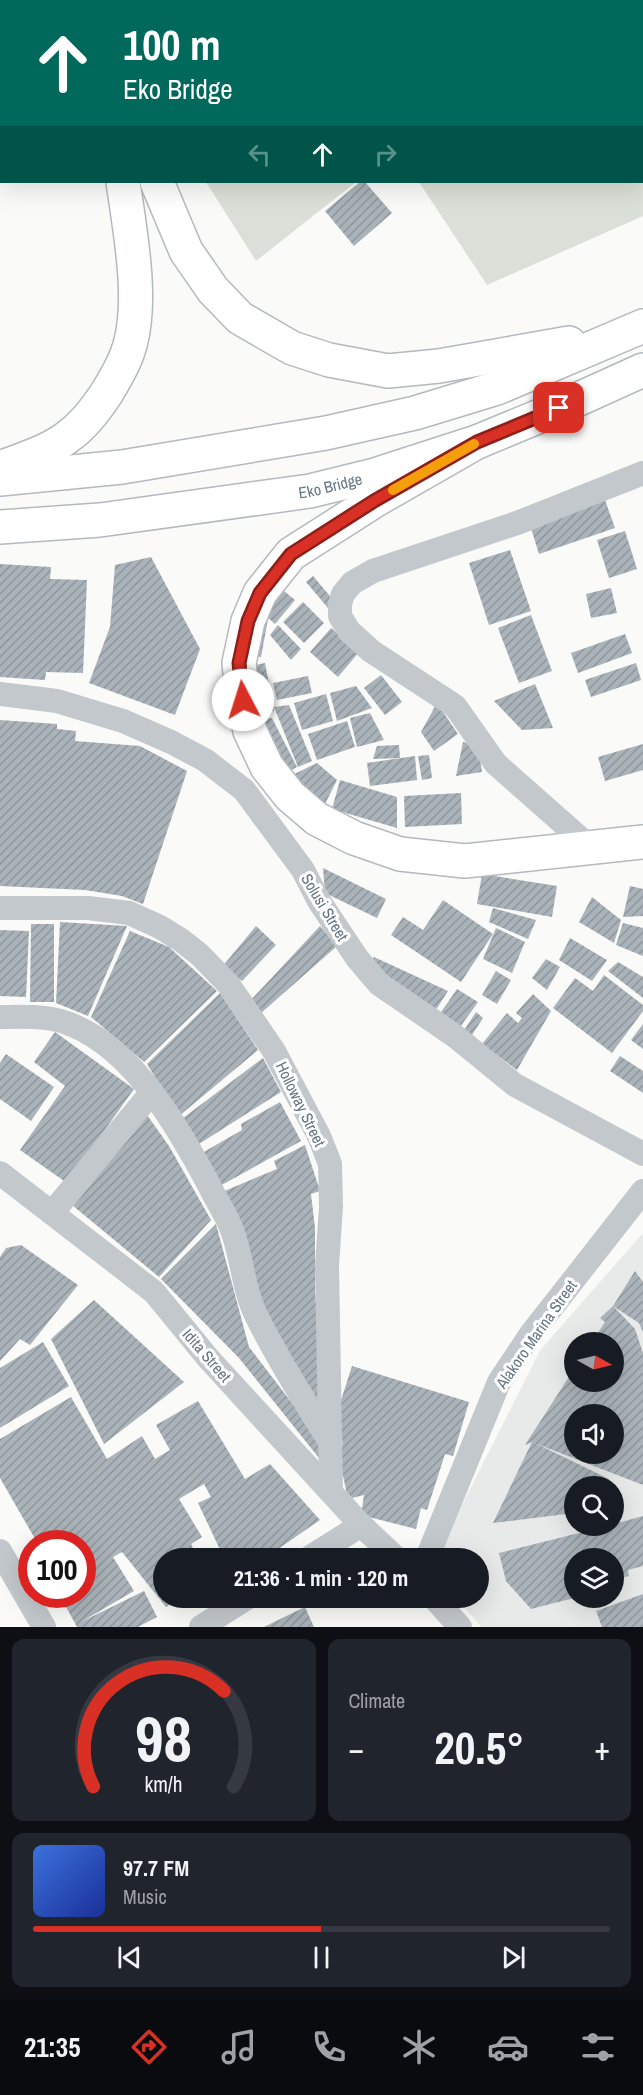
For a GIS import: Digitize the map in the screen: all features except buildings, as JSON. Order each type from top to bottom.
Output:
[{"type":"highway","points":[[0,468],[40,452],[69,436],[95,411],[128,353],[134,320],[135,296],[123,183]]},
{"type":"highway","points":[[157,183],[186,251],[213,290],[240,318],[292,348],[329,360],[388,371],[439,366],[636,329]]},
{"type":"highway","points":[[0,479],[122,467],[326,433],[416,413],[497,388],[636,329]]},
{"type":"highway","name":"Eko Bridge","points":[[0,527],[100,520],[310,491],[375,475],[477,442],[643,370]]},
{"type":"highway","points":[[477,442],[374,501],[291,554],[260,593],[248,621],[239,663],[243,700],[250,731],[267,767],[290,796],[317,819],[354,838],[400,854],[465,861],[643,842]]},
{"type":"street","points":[[590,847],[496,764],[455,706],[371,651],[349,631],[340,616],[340,604],[343,594],[352,583],[373,571],[517,524],[643,473]]},
{"type":"street","name":"Solusi Street","points":[[0,694],[57,701],[123,721],[205,760],[244,790],[303,870],[319,901],[357,958],[379,984],[455,1036],[515,1085],[643,1154]]},
{"type":"street","name":"Holloway Street","points":[[0,908],[88,908],[129,913],[160,927],[182,940],[200,955],[228,984],[274,1051],[319,1136],[330,1164],[332,1207],[327,1266],[332,1491]]},
{"type":"street","points":[[0,1017],[54,1019],[72,1025],[117,1053],[152,1092],[199,1167],[232,1229],[254,1311],[290,1377],[331,1443]]},
{"type":"street","points":[[52,1212],[152,1092]]},
{"type":"street","name":"Idita Street","points":[[4,1184],[52,1212],[154,1292],[208,1358],[361,1525],[385,1548]]},
{"type":"street","name":"Alakoro Marina Street","points":[[431,1548],[499,1382],[531,1334],[643,1191]]},
{"type":"street","points":[[325,1548],[361,1525]]},
{"type":"street","points":[[0,1551],[44,1627]]},
{"type":"street","points":[[201,1627],[231,1608]]},
{"type":"street","points":[[443,1608],[460,1627]]},
{"type":"shaded area","points":[[207,183],[355,183],[256,261]]},
{"type":"shaded area","points":[[420,183],[643,183],[643,216],[487,285]]},
{"type":"shaded area","points":[[643,1233],[643,1627],[481,1627],[465,1608],[489,1608],[489,1548],[440,1548],[541,1349]]},
{"type":"slow traffic","points":[[393,490],[474,444]]},
{"type":"route","points":[[243,700],[239,663],[248,621],[260,593],[291,554],[374,501],[477,442],[559,408]]}]
